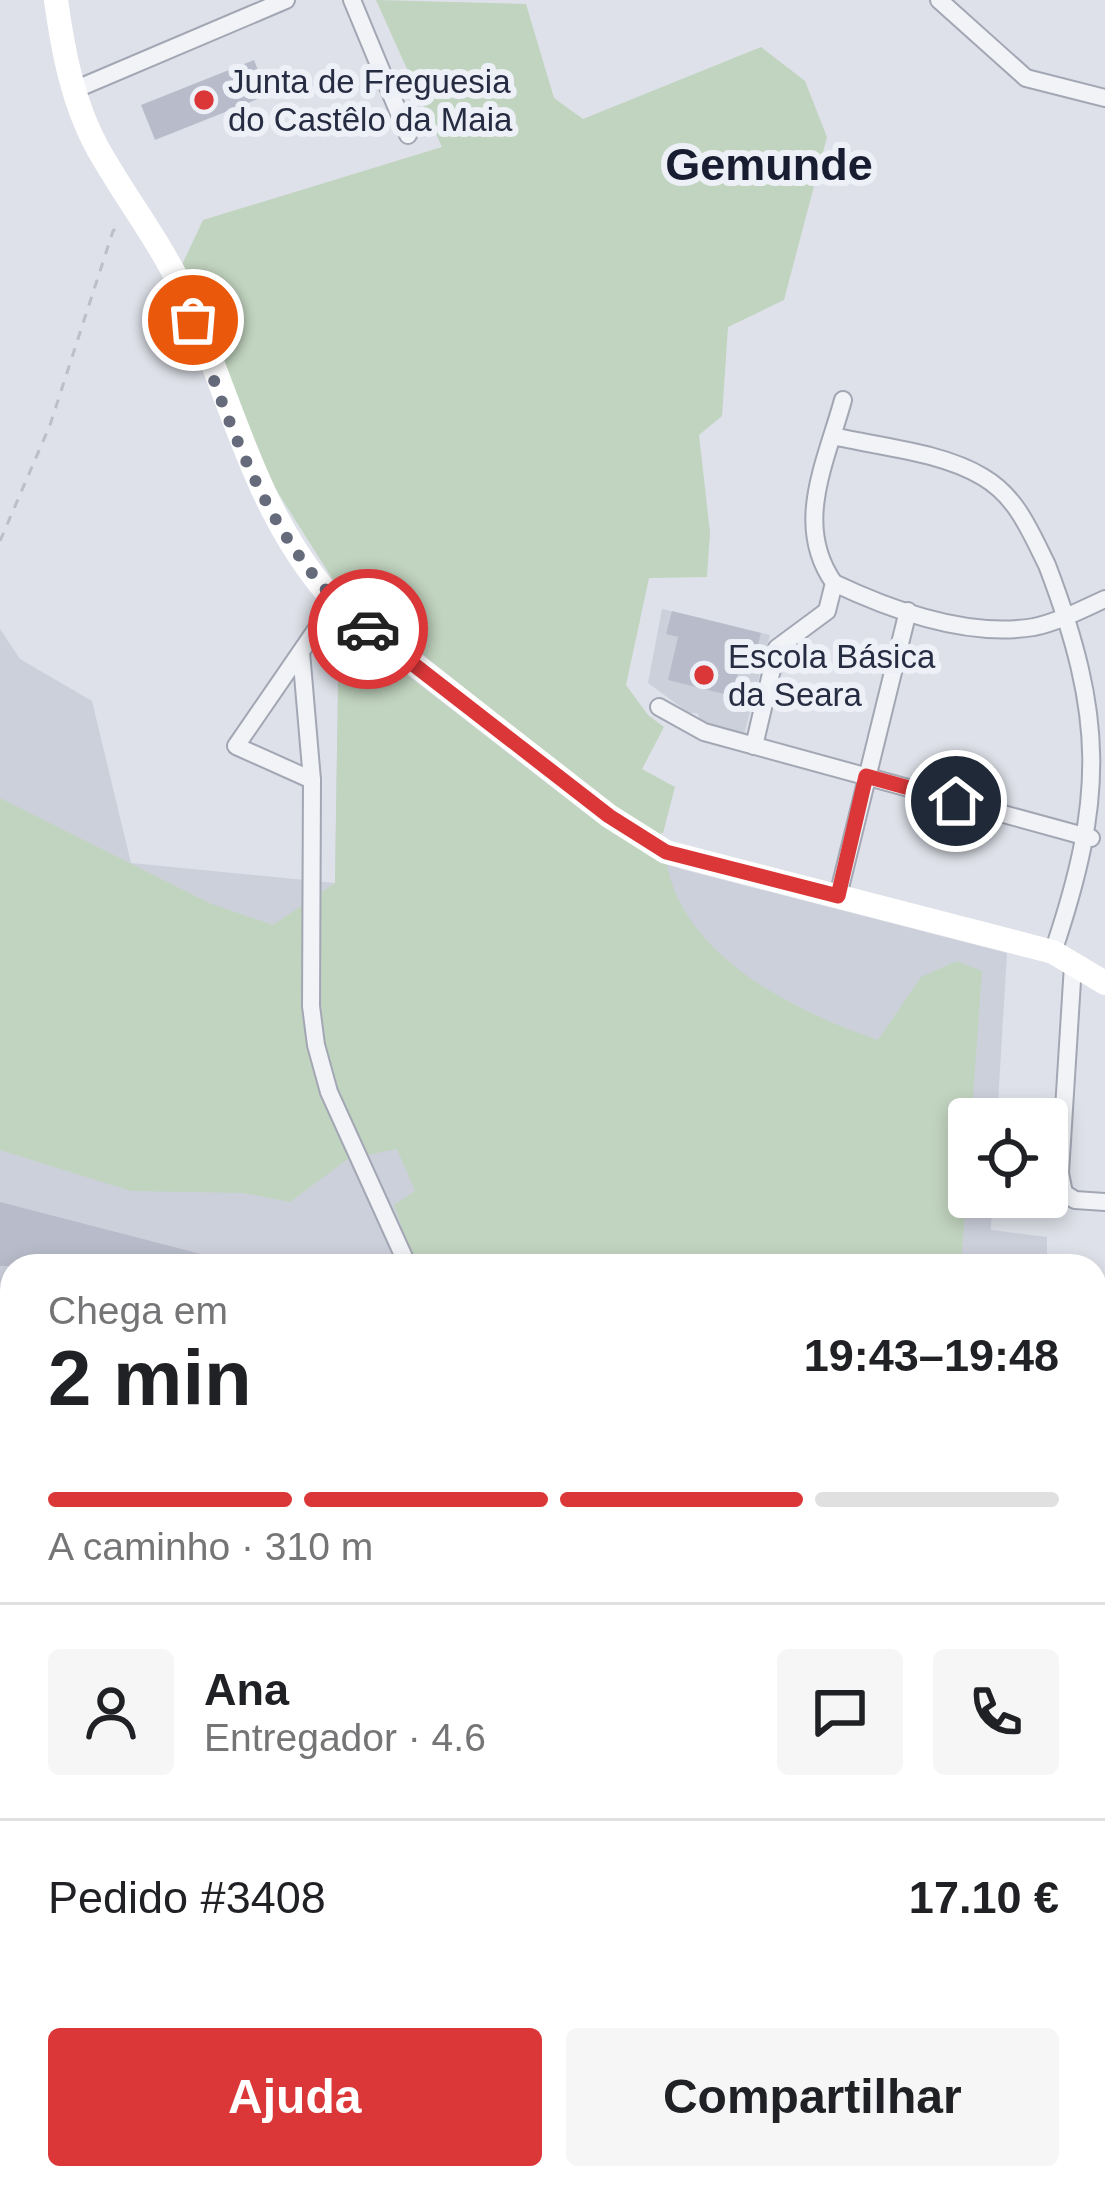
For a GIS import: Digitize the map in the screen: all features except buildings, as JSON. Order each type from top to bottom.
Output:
[{"type":"street","points":[[56,0],[74,89],[96,145],[183,291],[264,497],[299,563],[335,602],[609,816],[666,852],[1063,958],[1105,983]]},
{"type":"street","points":[[74,89],[286,0]]},
{"type":"street","points":[[352,0],[408,135]]},
{"type":"street","points":[[939,0],[1026,78],[1105,98]]},
{"type":"street","points":[[843,400],[811,514],[816,557],[834,584],[908,611],[986,630],[1037,626],[1105,599]]},
{"type":"street","points":[[833,436],[962,467],[1000,489],[1017,506],[1072,613],[1098,718],[1100,767],[1091,838],[1063,958],[1060,1173],[1064,1193],[1075,1200],[1105,1202]]},
{"type":"street","points":[[754,746],[777,648],[827,611],[834,584]]},
{"type":"street","points":[[312,780],[236,746],[335,602]]},
{"type":"street","points":[[838,896],[908,611]]},
{"type":"street","points":[[302,652],[312,780],[316,1046],[329,1091],[403,1254]]},
{"type":"street","points":[[658,707],[704,732],[1091,838]]},
{"type":"path","points":[[0,541],[50,424],[113,231],[136,212]]},
{"type":"shaded area","name":"Escola Básica da Seara","points":[[662,609],[770,635],[744,735],[701,721],[697,713],[689,713],[648,683]]},
{"type":"shaded area","points":[[339,622],[589,816],[681,869],[1007,953],[998,1098],[948,1098],[948,1218],[991,1218],[991,1230],[1047,1237],[1047,1254],[0,1254],[0,629],[20,659],[92,701],[131,863],[335,883]]},
{"type":"green space","points":[[376,0],[526,4],[554,98],[583,119],[761,47],[805,81],[827,137],[784,300],[728,327],[722,416],[699,435],[710,532],[707,577],[649,578],[626,685],[648,715],[664,727],[642,769],[675,787],[663,833],[650,836],[337,586],[268,477],[180,269],[203,220],[442,147]]},
{"type":"green space","points":[[339,622],[589,816],[666,860],[676,894],[694,925],[718,952],[747,976],[812,1014],[878,1040],[921,977],[957,961],[982,971],[973,1098],[948,1098],[948,1218],[964,1218],[962,1254],[411,1254],[394,1205],[415,1191],[397,1149],[348,1159],[290,1202],[243,1193],[131,1191],[0,1150],[0,798],[209,903],[273,925],[335,883]]},
{"type":"way so far","points":[[193,320],[264,497],[299,563],[368,629]]},
{"type":"place","name":"Junta de Freguesia do Castêlo da Maia","points":[[204,100]]},
{"type":"place","name":"Escola Básica da Seara","points":[[704,675]]},
{"type":"district","name":"Gemunde","points":[[769,164]]},
{"type":"route","points":[[368,629],[609,816],[666,852],[838,896],[866,776],[956,801]]}]
